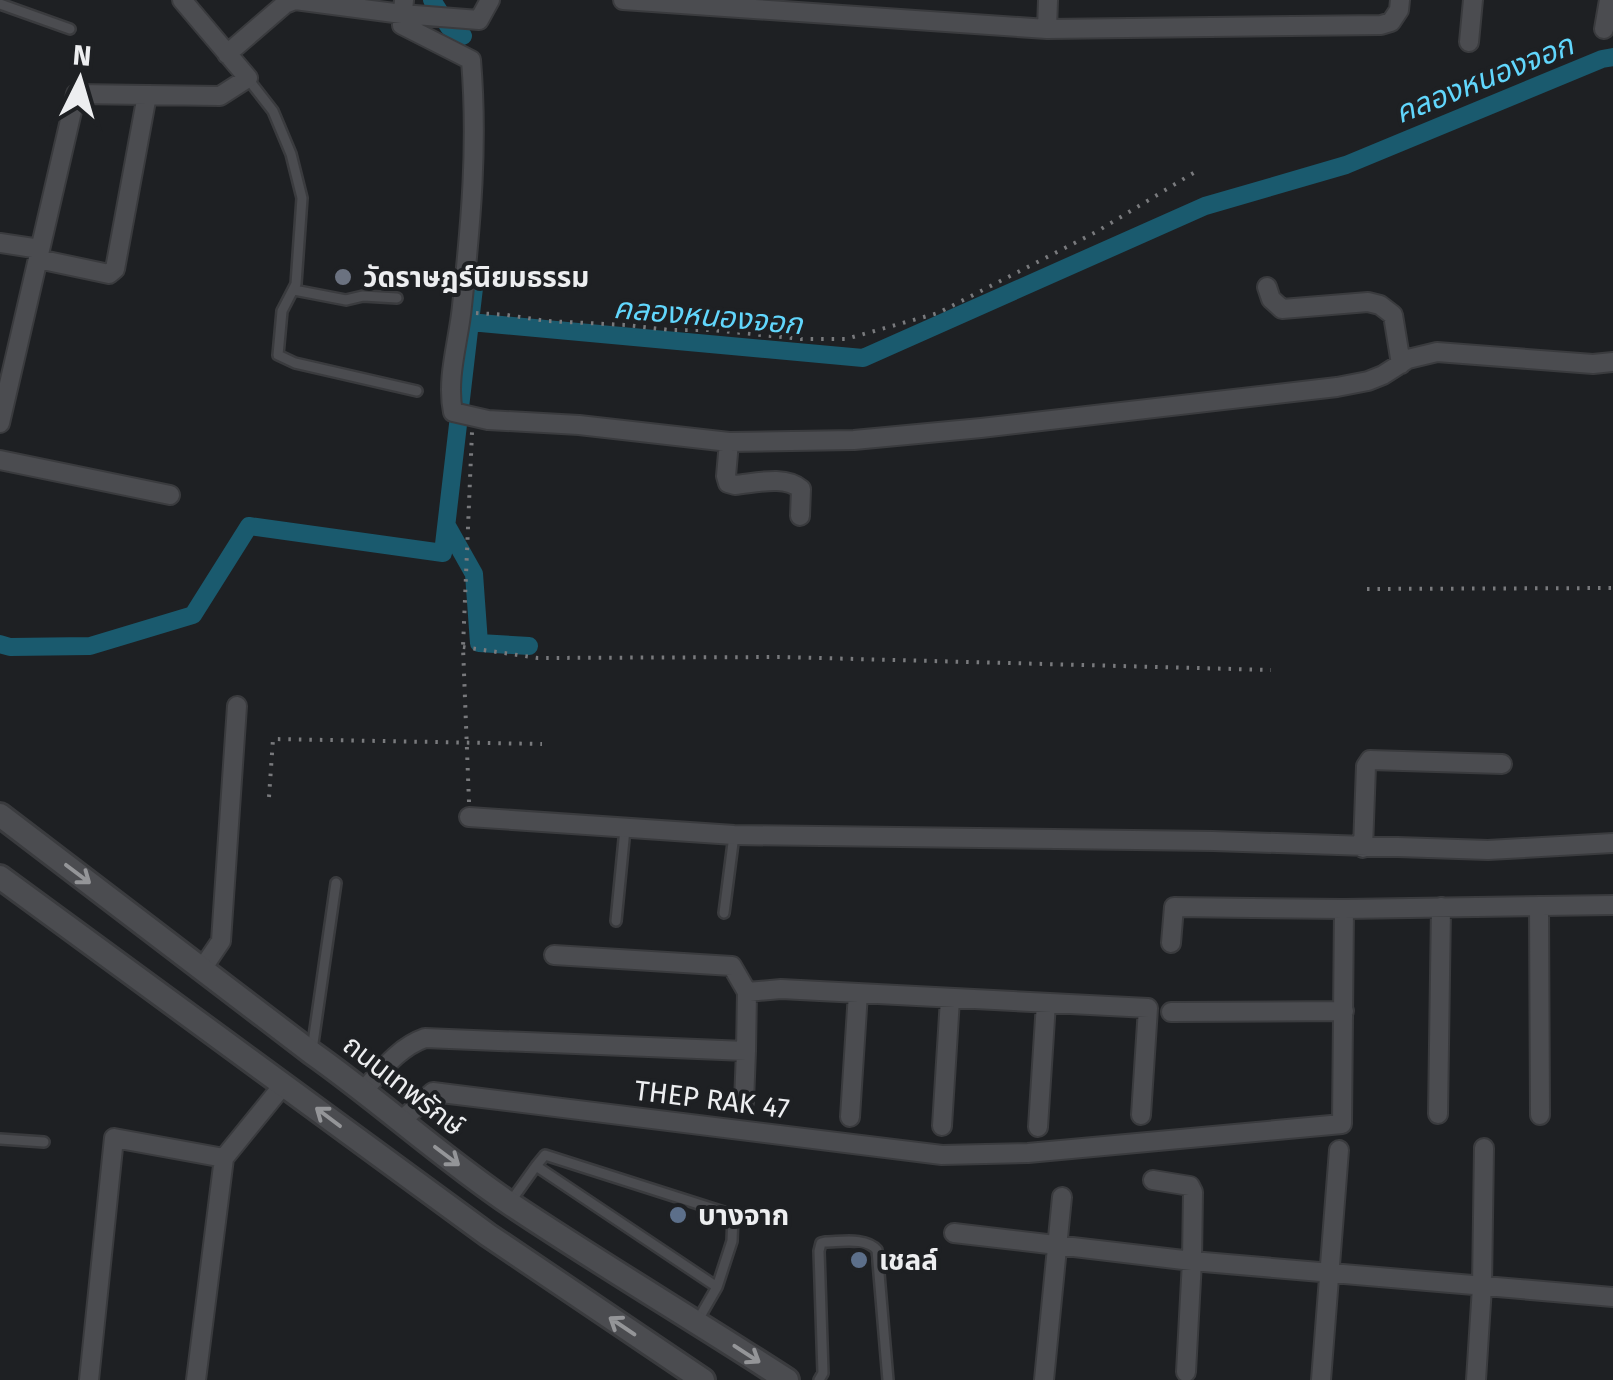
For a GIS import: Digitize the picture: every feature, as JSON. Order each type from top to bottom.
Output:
[{"type":"main road","name":"ถนนเทพรักษ์","points":[[0,815],[509,1203],[788,1380]]},
{"type":"main road","points":[[0,877],[488,1236],[703,1380]]},
{"type":"street","points":[[0,423],[76,94],[220,96],[248,78],[182,0]]},
{"type":"street","points":[[227,54],[285,2],[405,9],[479,20],[490,0]]},
{"type":"street","points":[[624,0],[1047,28],[1381,24],[1391,22],[1400,0]]},
{"type":"street","points":[[1047,28],[1048,0]]},
{"type":"street","points":[[1469,42],[1473,0]]},
{"type":"street","points":[[1604,29],[1609,0]]},
{"type":"street","points":[[405,9],[402,26],[472,60],[475,178],[452,386],[453,412],[481,419],[580,425],[728,442],[854,440],[1337,388],[1384,376],[1426,353],[1592,364],[1613,362]]},
{"type":"street","points":[[0,243],[113,272],[147,95]]},
{"type":"street","points":[[1267,287],[1274,305],[1282,308],[1368,302],[1388,309],[1393,315],[1401,364]]},
{"type":"street","points":[[728,442],[728,482],[788,481],[797,485],[801,490],[800,516]]},
{"type":"street","points":[[0,460],[170,494]]},
{"type":"street","points":[[202,969],[221,941],[237,706]]},
{"type":"street","points":[[1363,848],[1366,766],[1370,760],[1502,764]]},
{"type":"street","points":[[469,817],[734,835],[1488,850],[1613,843]]},
{"type":"street","points":[[1172,943],[1174,907],[1613,905]]},
{"type":"street","points":[[1539,906],[1540,1115]]},
{"type":"street","points":[[1438,1114],[1441,907]]},
{"type":"street","points":[[1171,1012],[1344,1011],[1344,908]]},
{"type":"street","points":[[554,955],[732,966],[748,992],[744,1102]]},
{"type":"street","points":[[748,992],[781,989],[1148,1008],[1141,1115]]},
{"type":"street","points":[[850,1117],[858,993]]},
{"type":"street","points":[[942,1126],[950,998]]},
{"type":"street","points":[[1038,1127],[1046,1003]]},
{"type":"street","name":"THEP RAK 47","points":[[401,1121],[433,1092],[942,1155],[1028,1153],[1342,1124],[1344,1011]]},
{"type":"street","points":[[364,1090],[392,1059],[425,1038],[746,1051]]},
{"type":"street","points":[[196,1380],[224,1158],[284,1084]]},
{"type":"street","points":[[90,1380],[114,1138],[224,1158]]},
{"type":"street","points":[[1476,1380],[1484,1148]]},
{"type":"street","points":[[1320,1380],[1339,1150]]},
{"type":"street","points":[[1152,1180],[1190,1186],[1192,1192],[1186,1372]]},
{"type":"street","points":[[1044,1380],[1062,1197]]},
{"type":"street","points":[[954,1233],[1192,1261],[1613,1298]]},
{"type":"lane","points":[[0,4],[70,29]]},
{"type":"lane","points":[[248,78],[273,111],[291,154],[302,198],[298,274],[282,311],[280,356],[417,392]]},
{"type":"lane","points":[[294,290],[346,300],[363,296],[398,298]]},
{"type":"lane","points":[[616,921],[625,830]]},
{"type":"lane","points":[[724,913],[734,835]]},
{"type":"lane","points":[[312,1053],[336,883]]},
{"type":"lane","points":[[0,1140],[44,1142]]},
{"type":"lane","points":[[509,1203],[545,1155],[733,1215],[732,1241],[717,1286],[696,1322]]},
{"type":"lane","points":[[536,1166],[717,1286]]},
{"type":"lane","points":[[819,1380],[823,1372],[819,1251],[825,1242],[867,1242],[877,1250],[888,1380]]},
{"type":"path","points":[[462,313],[801,339],[846,339],[938,313],[1096,232],[1195,172]]},
{"type":"path","points":[[469,817],[464,627],[470,496],[481,419]]},
{"type":"path","points":[[1367,590],[1613,588]]},
{"type":"path","points":[[464,647],[538,658],[781,657],[1271,670]]},
{"type":"path","points":[[270,797],[272,739],[542,744]]},
{"type":"waterway","points":[[432,0],[449,27],[463,36]]},
{"type":"waterway","name":"คลองหนองจอก","points":[[0,644],[90,646],[193,615],[249,526],[443,553],[470,322],[863,358],[1205,206],[1346,165],[1613,57]]},
{"type":"waterway","points":[[470,322],[474,288]]},
{"type":"waterway","points":[[447,526],[474,574],[479,643],[529,646]]},
{"type":"place","name":"วัดราษฎร์นิยมธรรม","points":[[343,277]]},
{"type":"place","name":"บางจาก","points":[[678,1215]]},
{"type":"place","name":"เชลล์","points":[[859,1260]]}]
